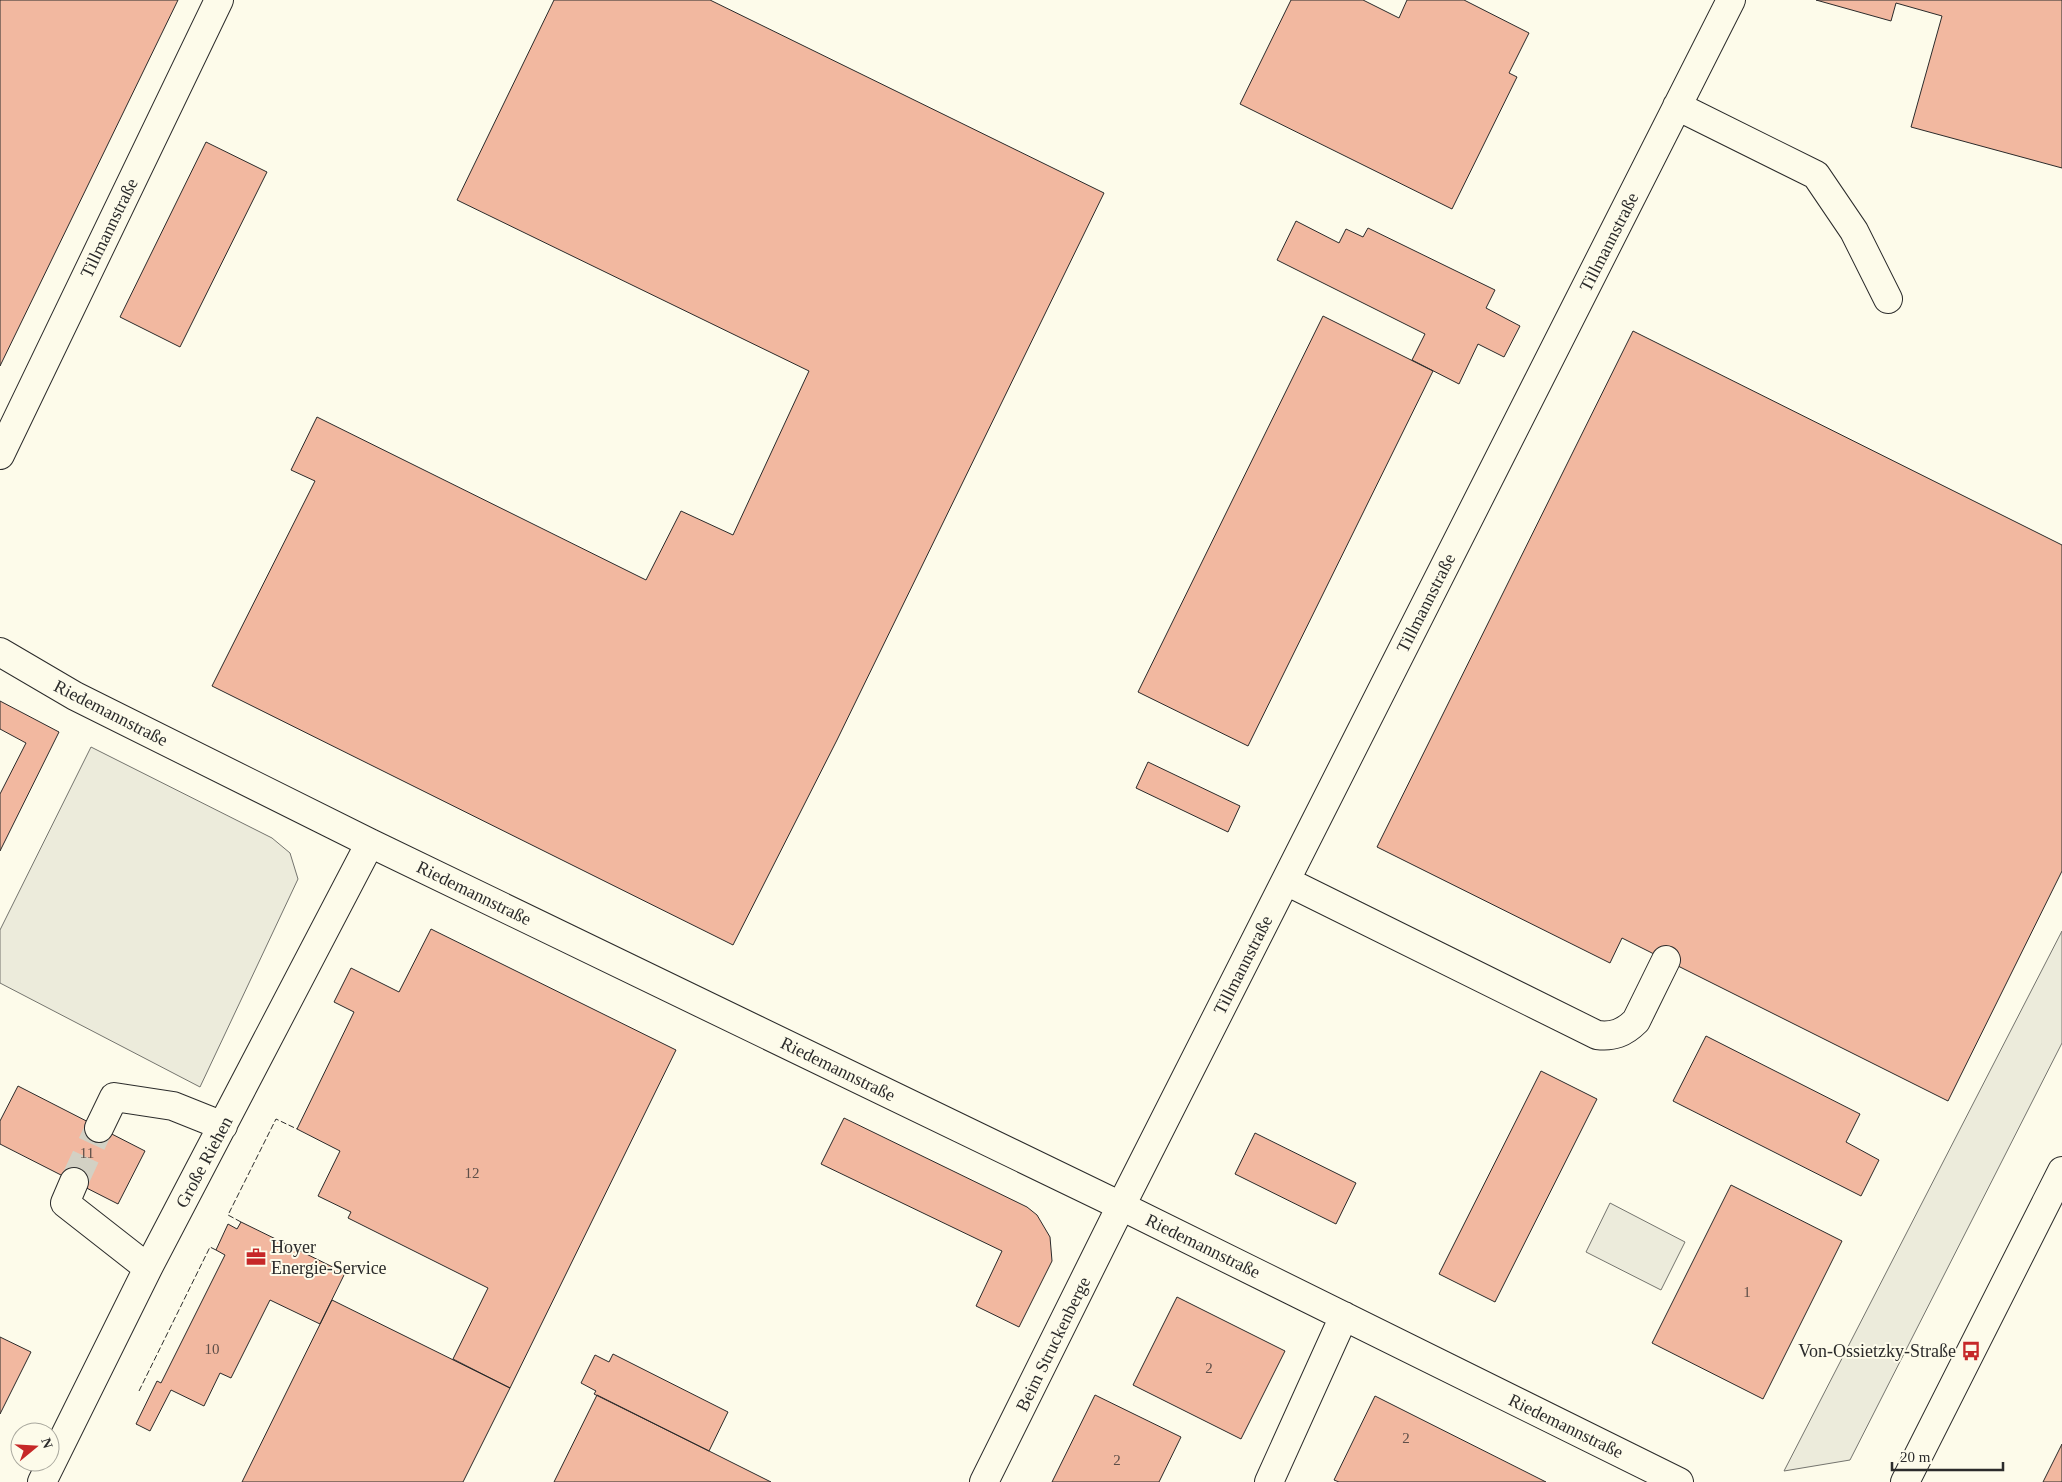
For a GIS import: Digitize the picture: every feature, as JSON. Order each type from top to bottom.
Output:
[{"type":"street","name":"Tillmannstraße","points":[[0,455],[219,0]]},
{"type":"street","name":"Tillmannstraße","points":[[1121,1206],[1731,0]]},
{"type":"street","points":[[1677,106],[1816,175],[1854,231],[1888,300]]},
{"type":"street","name":"Riedemannstraße","points":[[0,652],[75,696],[370,843],[1121,1206],[1679,1482]]},
{"type":"street","name":"Große Riehen","points":[[42,1482],[148,1268],[370,843]]},
{"type":"street","points":[[1286,881],[1596,1035],[1618,1034],[1628,1029],[1636,1021],[1666,960]]},
{"type":"street","points":[[99,1128],[114,1097],[173,1106],[223,1126]]},
{"type":"street","points":[[1905,1482],[2062,1171]]},
{"type":"street","points":[[74,1182],[65,1203],[148,1268]]},
{"type":"street","name":"Beim Struckenberge","points":[[984,1482],[1121,1206]]},
{"type":"street","points":[[1269,1482],[1344,1316]]},
{"type":"shaded area","points":[[91,747],[272,838],[290,853],[298,879],[200,1087],[0,983],[0,930]]},
{"type":"shaded area","points":[[2062,931],[2062,1043],[1850,1460],[1784,1471]]},
{"type":"shaded area","points":[[1610,1203],[1685,1242],[1661,1290],[1586,1252]]},
{"type":"building","points":[[0,0],[178,0],[0,366]]},
{"type":"building","points":[[554,0],[710,0],[1104,193],[837,740],[733,945],[212,686],[315,481],[291,470],[317,417],[646,580],[681,511],[733,535],[809,371],[457,200]]},
{"type":"building","points":[[1291,0],[1363,0],[1399,18],[1407,0],[1464,0],[1529,33],[1509,73],[1517,77],[1452,209],[1240,104]]},
{"type":"building","points":[[1816,0],[2062,0],[2062,168],[1911,127],[1942,16],[1896,3],[1891,21]]},
{"type":"building","points":[[206,142],[267,172],[180,347],[120,317]]},
{"type":"building","points":[[1296,221],[1339,243],[1346,229],[1363,237],[1368,228],[1495,290],[1486,308],[1520,326],[1504,357],[1478,344],[1459,384],[1412,360],[1425,334],[1277,260]]},
{"type":"building","points":[[1323,316],[1433,371],[1248,746],[1138,692]]},
{"type":"building","points":[[1633,331],[2062,545],[2062,871],[1948,1101],[1622,938],[1610,963],[1377,847]]},
{"type":"building","points":[[0,701],[59,732],[0,851],[0,794],[26,743],[0,729]]},
{"type":"building","points":[[1148,762],[1240,806],[1228,832],[1136,788]]},
{"type":"building","points":[[431,929],[676,1050],[510,1388],[453,1359],[488,1288],[348,1218],[351,1212],[318,1196],[340,1151],[297,1129],[354,1012],[334,1002],[351,968],[399,992]]},
{"type":"building","points":[[1706,1036],[1860,1114],[1846,1142],[1879,1160],[1861,1196],[1673,1101]]},
{"type":"building","points":[[1541,1071],[1597,1099],[1495,1302],[1439,1274]]},
{"type":"building","points":[[18,1086],[145,1151],[118,1204],[0,1144],[0,1121]]},
{"type":"building","points":[[844,1118],[1027,1207],[1037,1215],[1050,1237],[1052,1261],[1019,1327],[976,1306],[1002,1251],[821,1164]]},
{"type":"building","points":[[1255,1133],[1356,1183],[1336,1224],[1235,1174]]},
{"type":"building","points":[[1731,1185],[1842,1241],[1763,1399],[1652,1343]]},
{"type":"building","points":[[241,1222],[345,1273],[320,1324],[270,1300],[231,1378],[220,1373],[204,1406],[171,1390],[150,1431],[136,1424],[157,1381],[161,1383],[225,1255],[216,1250],[228,1224],[237,1229]]},
{"type":"building","points":[[1177,1297],[1285,1351],[1241,1439],[1133,1385]]},
{"type":"building","points":[[332,1300],[510,1388],[463,1482],[242,1482]]},
{"type":"building","points":[[0,1337],[31,1352],[0,1414]]},
{"type":"building","points":[[613,1354],[728,1412],[709,1451],[594,1394],[596,1391],[581,1383],[595,1355],[609,1362]]},
{"type":"building","points":[[597,1395],[771,1482],[554,1482]]},
{"type":"building","points":[[1095,1395],[1181,1437],[1159,1482],[1052,1482]]},
{"type":"building","points":[[1375,1396],[1546,1482],[1339,1482],[1334,1480]]},
{"type":"building","points":[[2062,1444],[2062,1482],[2043,1482]]},
{"type":"tunnel","points":[[74,1182],[99,1128]]},
{"type":"fence","points":[[241,1222],[228,1215],[276,1119],[297,1129]]},
{"type":"fence","points":[[139,1391],[210,1247],[216,1250]]},
{"type":"place","name":"Hoyer Energie-Service","points":[[256,1257]]},
{"type":"place","name":"Von-Ossietzky-Straße","points":[[1971,1351]]}]
